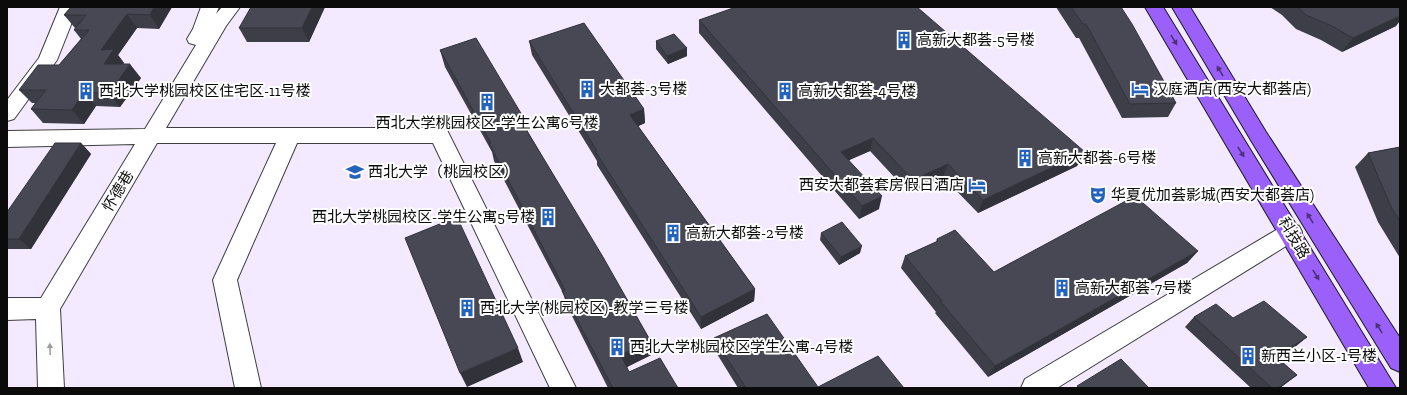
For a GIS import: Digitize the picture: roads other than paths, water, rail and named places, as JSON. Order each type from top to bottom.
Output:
[{"type":"main road","name":"科技路","points":[[1154,7],[1291,232],[1383,388]]},
{"type":"main road","name":"科技路","points":[[1181,7],[1259,137],[1400,360]]},
{"type":"street","points":[[7,114],[48,60],[69,7]]},
{"type":"street","name":"怀德巷","points":[[42,309],[144,136],[202,29],[210,7]]},
{"type":"street","name":"怀德巷","points":[[144,136],[218,24],[231,7]]},
{"type":"street","points":[[248,388],[225,280],[290,135]]},
{"type":"street","points":[[7,140],[144,136],[440,135],[563,388]]},
{"type":"street","points":[[1034,388],[1291,232]]},
{"type":"street","points":[[7,309],[42,309]]},
{"type":"street","points":[[36,388],[42,309]]},
{"type":"street","points":[[42,309],[51,388]]},
{"type":"place","name":"高新大都荟-5号楼","points":[[904,40]]},
{"type":"place","name":"大都荟-3号楼","points":[[587,89]]},
{"type":"place","name":"汉庭酒店(西安大都荟店)","points":[[1140,89]]},
{"type":"place","name":"西北大学桃园校区住宅区-11号楼","points":[[86,91]]},
{"type":"place","name":"高新大都荟-4号楼","points":[[785,91]]},
{"type":"place","name":"西北大学桃园校区-学生公寓6号楼","points":[[487,102]]},
{"type":"place","name":"高新大都荟-6号楼","points":[[1025,158]]},
{"type":"place","name":"西北大学（桃园校区）","points":[[355,172]]},
{"type":"place","name":"西安大都荟套房假日酒店","points":[[977,185]]},
{"type":"place","name":"华夏优加荟影城(西安大都荟店)","points":[[1098,195]]},
{"type":"place","name":"西北大学桃园校区-学生公寓5号楼","points":[[548,217]]},
{"type":"place","name":"高新大都荟-2号楼","points":[[673,233]]},
{"type":"place","name":"高新大都荟-7号楼","points":[[1062,288]]},
{"type":"place","name":"西北大学(桃园校区)-教学三号楼","points":[[467,308]]},
{"type":"place","name":"西北大学桃园校区学生公寓-4号楼","points":[[617,347]]},
{"type":"place","name":"新西兰小区-1号楼","points":[[1248,356]]}]
